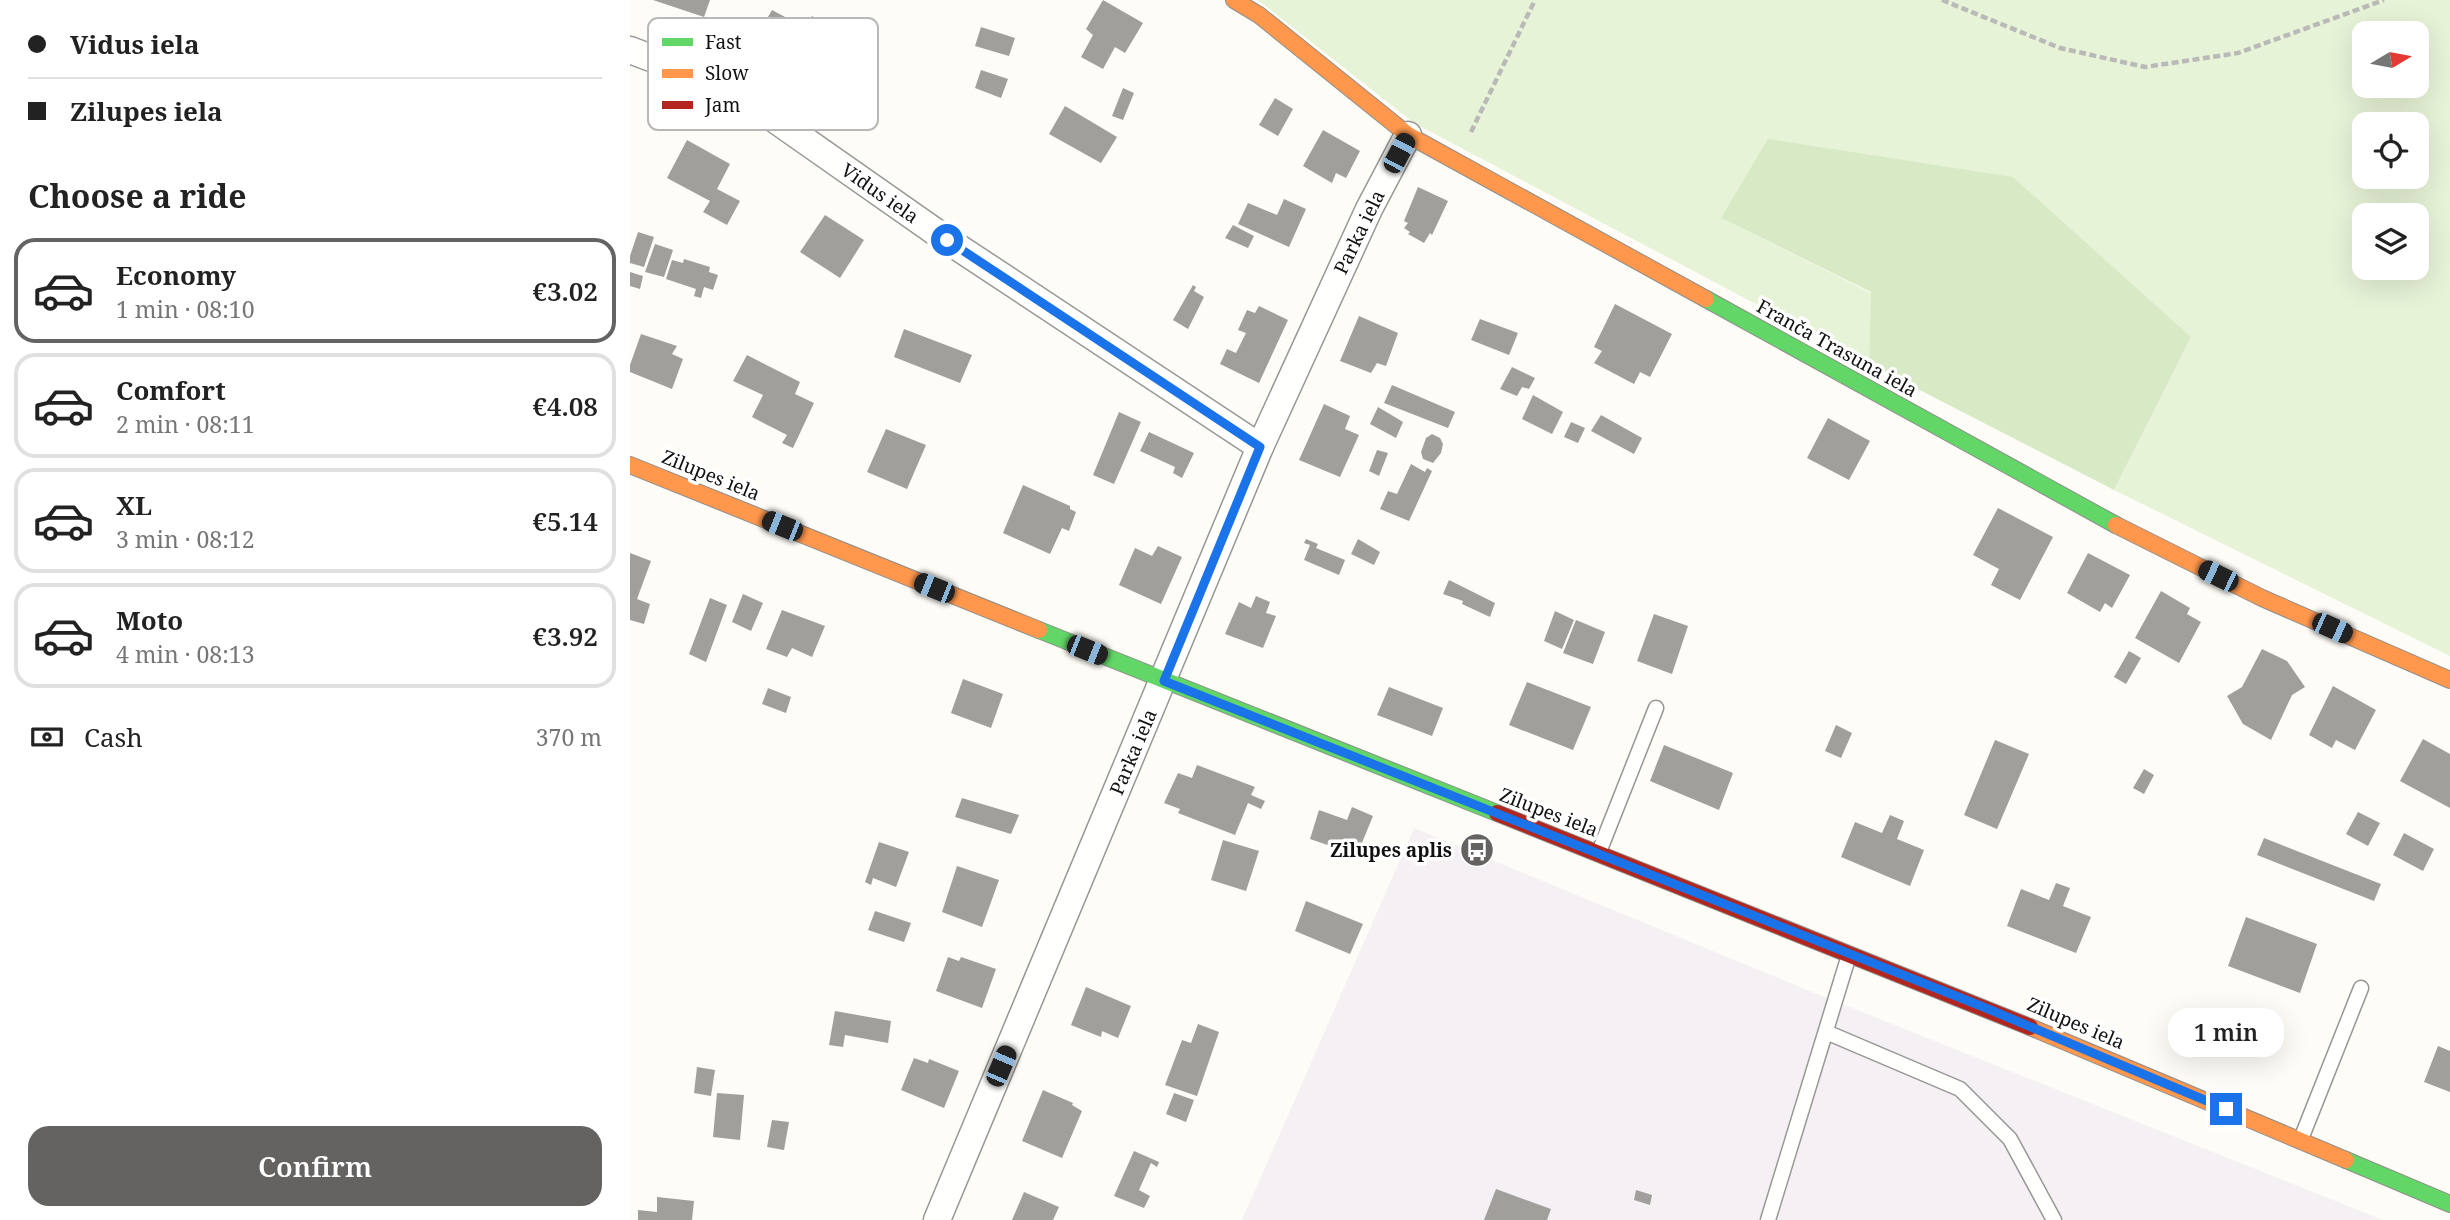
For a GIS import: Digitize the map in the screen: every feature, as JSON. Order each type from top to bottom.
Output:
[{"type":"main road","name":"Franča Trasuna iela","points":[[1234,0],[1259,15],[1408,135],[2107,521],[2262,598],[2450,680]]},
{"type":"main road","name":"Zilupes iela","points":[[630,465],[1993,1011],[2450,1204]]},
{"type":"street","name":"Vidus iela","points":[[630,50],[648,57]]},
{"type":"street","name":"Vidus iela","points":[[790,130],[947,240],[1260,447]]},
{"type":"street","name":"Parka iela","points":[[937,1220],[1260,447],[1369,209],[1408,135]]},
{"type":"lane","points":[[1598,854],[1656,708]]},
{"type":"lane","points":[[1768,1220],[1850,954]]},
{"type":"lane","points":[[2300,1140],[2361,988]]},
{"type":"lane","points":[[1826,1032],[1960,1089],[2010,1139],[2053,1220]]},
{"type":"path","points":[[1457,162],[1535,0]]},
{"type":"path","points":[[1942,0],[2060,48],[2146,67],[2238,53],[2384,0]]},
{"type":"shaded area","points":[[1414,828],[1812,992],[2383,1220],[1242,1220]]},
{"type":"green space","points":[[1258,0],[2450,0],[2450,656],[2114,490],[2191,337],[1721,218],[1871,293],[1869,364],[1414,123]]},
{"type":"green space","points":[[1768,139],[2013,177],[2191,337],[2114,490],[1869,364],[1871,292],[1721,218]]},
{"type":"building","points":[[653,0],[710,0],[704,17]]},
{"type":"building","points":[[1103,0],[1143,23],[1125,53],[1115,47],[1103,69],[1081,57],[1093,35],[1086,29]]},
{"type":"building","points":[[772,10],[787,18],[767,18]]},
{"type":"building","points":[[981,27],[1015,38],[1009,56],[975,46]]},
{"type":"building","points":[[981,70],[1008,79],[1001,98],[975,88]]},
{"type":"building","points":[[1123,88],[1134,93],[1123,120],[1112,116]]},
{"type":"building","points":[[1275,98],[1293,109],[1278,136],[1259,125]]},
{"type":"building","points":[[1065,106],[1117,137],[1101,163],[1049,134]]},
{"type":"building","points":[[1323,130],[1360,151],[1346,178],[1336,173],[1332,183],[1303,166]]},
{"type":"building","points":[[687,140],[730,164],[717,189],[740,201],[727,225],[703,212],[710,201],[667,178]]},
{"type":"building","points":[[1418,187],[1448,201],[1432,235],[1430,233],[1424,243],[1408,234],[1410,232],[1404,228],[1408,223],[1404,221]]},
{"type":"building","points":[[1284,199],[1306,209],[1289,247],[1238,224],[1248,203],[1277,215]]},
{"type":"building","points":[[825,215],[864,240],[840,278],[800,252]]},
{"type":"building","points":[[1233,225],[1254,236],[1248,248],[1225,238]]},
{"type":"building","points":[[638,232],[654,237],[644,267],[630,263]]},
{"type":"building","points":[[655,244],[673,250],[664,277],[645,272]]},
{"type":"building","points":[[684,259],[710,267],[709,272],[718,275],[713,290],[704,287],[701,298],[694,296],[696,289],[666,279],[672,260],[683,263]]},
{"type":"building","points":[[630,272],[643,276],[640,289],[630,286]]},
{"type":"building","points":[[1193,285],[1196,287],[1194,291],[1204,297],[1188,329],[1173,320]]},
{"type":"building","points":[[1615,304],[1672,334],[1650,377],[1640,372],[1634,384],[1594,363],[1602,351],[1594,347]]},
{"type":"building","points":[[1259,306],[1288,320],[1259,383],[1220,364],[1227,349],[1236,353],[1246,333],[1238,330],[1247,310],[1255,313]]},
{"type":"building","points":[[1359,316],[1398,333],[1386,366],[1377,363],[1371,373],[1340,361]]},
{"type":"building","points":[[1480,319],[1518,333],[1509,355],[1471,340]]},
{"type":"building","points":[[904,329],[972,355],[960,383],[894,357]]},
{"type":"building","points":[[641,334],[677,346],[672,354],[683,359],[672,389],[630,372]]},
{"type":"building","points":[[747,355],[800,382],[795,394],[814,403],[793,448],[782,443],[787,435],[752,417],[763,395],[733,381]]},
{"type":"building","points":[[1512,367],[1535,378],[1529,389],[1522,387],[1517,396],[1500,389]]},
{"type":"building","points":[[1392,385],[1455,412],[1448,428],[1384,403]]},
{"type":"building","points":[[1533,395],[1563,412],[1552,434],[1522,419]]},
{"type":"building","points":[[1324,404],[1350,416],[1345,429],[1359,435],[1340,477],[1299,460]]},
{"type":"building","points":[[1378,407],[1403,422],[1396,438],[1370,424]]},
{"type":"building","points":[[1119,412],[1141,422],[1114,484],[1093,475]]},
{"type":"building","points":[[1601,415],[1642,438],[1634,454],[1591,431]]},
{"type":"building","points":[[1828,418],[1870,441],[1849,480],[1807,458]]},
{"type":"building","points":[[1571,422],[1585,428],[1578,443],[1564,437]]},
{"type":"building","points":[[886,429],[926,445],[907,489],[867,472]]},
{"type":"building","points":[[1149,432],[1194,453],[1182,478],[1173,473],[1175,467],[1140,451]]},
{"type":"building","points":[[1432,434],[1440,438],[1443,444],[1441,453],[1433,463],[1423,459],[1421,452],[1426,438]]},
{"type":"building","points":[[1377,450],[1388,453],[1379,476],[1369,471]]},
{"type":"building","points":[[1411,464],[1425,472],[1427,468],[1432,471],[1409,521],[1380,509],[1388,491],[1397,494]]},
{"type":"building","points":[[1023,485],[1070,506],[1070,509],[1076,512],[1069,531],[1062,528],[1050,554],[1003,533]]},
{"type":"building","points":[[1998,508],[2053,537],[2020,600],[1991,585],[1999,569],[1973,555]]},
{"type":"building","points":[[1306,539],[1318,544],[1316,548],[1345,560],[1339,575],[1304,560],[1310,545],[1304,543]]},
{"type":"building","points":[[1358,539],[1380,552],[1374,565],[1351,554]]},
{"type":"building","points":[[1158,546],[1182,557],[1161,604],[1119,585],[1135,548],[1152,556]]},
{"type":"building","points":[[630,553],[651,561],[637,599],[650,604],[644,624],[630,620]]},
{"type":"building","points":[[2088,553],[2130,575],[2112,608],[2105,603],[2100,612],[2067,593]]},
{"type":"building","points":[[1449,580],[1495,603],[1490,617],[1462,604],[1463,601],[1443,594]]},
{"type":"building","points":[[2161,591],[2190,608],[2187,614],[2201,622],[2179,663],[2135,638]]},
{"type":"building","points":[[743,594],[763,603],[751,631],[732,622]]},
{"type":"building","points":[[1256,596],[1270,602],[1266,613],[1276,616],[1263,648],[1225,634],[1239,602],[1251,608]]},
{"type":"building","points":[[710,598],[727,605],[706,662],[689,654]]},
{"type":"building","points":[[782,610],[825,626],[812,657],[792,648],[787,657],[766,649]]},
{"type":"building","points":[[1555,611],[1574,620],[1562,649],[1544,641]]},
{"type":"building","points":[[1654,614],[1688,626],[1672,674],[1637,661]]},
{"type":"building","points":[[1576,620],[1605,632],[1593,664],[1563,653]]},
{"type":"building","points":[[2262,649],[2287,661],[2305,687],[2292,695],[2271,740],[2243,724],[2227,696],[2242,687]]},
{"type":"building","points":[[2129,651],[2141,658],[2126,684],[2114,677]]},
{"type":"building","points":[[963,679],[1003,694],[991,728],[951,713]]},
{"type":"building","points":[[1527,682],[1591,707],[1573,750],[1509,725]]},
{"type":"building","points":[[2333,686],[2376,710],[2355,750],[2336,740],[2332,748],[2309,735]]},
{"type":"building","points":[[1389,687],[1443,708],[1432,736],[1377,715]]},
{"type":"building","points":[[768,688],[791,697],[786,713],[762,704]]},
{"type":"building","points":[[1836,725],[1852,733],[1841,758],[1825,751]]},
{"type":"building","points":[[2423,739],[2450,754],[2450,808],[2400,781]]},
{"type":"building","points":[[1995,740],[2029,754],[1997,829],[1964,815]]},
{"type":"building","points":[[1664,745],[1733,773],[1719,810],[1650,781]]},
{"type":"building","points":[[1197,765],[1255,787],[1251,795],[1265,801],[1261,809],[1248,803],[1235,835],[1178,813],[1180,809],[1164,803],[1178,773],[1192,778]]},
{"type":"building","points":[[2144,769],[2154,775],[2144,794],[2133,788]]},
{"type":"building","points":[[962,798],[1019,815],[1011,834],[955,817]]},
{"type":"building","points":[[1352,807],[1373,816],[1357,855],[1310,839],[1319,810],[1347,820]]},
{"type":"building","points":[[2358,812],[2380,823],[2368,846],[2346,834]]},
{"type":"building","points":[[1890,815],[1904,821],[1897,839],[1924,850],[1910,886],[1841,857],[1855,822],[1882,833]]},
{"type":"building","points":[[2404,833],[2434,849],[2423,871],[2393,855]]},
{"type":"building","points":[[2264,838],[2381,884],[2374,901],[2257,855]]},
{"type":"building","points":[[1223,840],[1259,851],[1246,891],[1211,880]]},
{"type":"building","points":[[879,842],[909,852],[896,887],[873,878],[871,885],[865,882]]},
{"type":"building","points":[[957,866],[999,880],[982,927],[942,912]]},
{"type":"building","points":[[2056,883],[2070,888],[2063,906],[2091,917],[2076,953],[2007,926],[2021,889],[2049,900]]},
{"type":"building","points":[[1306,901],[1363,924],[1350,954],[1295,931]]},
{"type":"building","points":[[875,911],[911,923],[904,942],[868,930]]},
{"type":"building","points":[[2246,917],[2317,944],[2300,993],[2228,966]]},
{"type":"building","points":[[948,957],[959,961],[961,957],[996,969],[982,1008],[936,991]]},
{"type":"building","points":[[1086,987],[1131,1006],[1118,1038],[1102,1031],[1101,1037],[1071,1025]]},
{"type":"building","points":[[835,1011],[891,1021],[888,1043],[845,1035],[843,1047],[829,1045]]},
{"type":"building","points":[[1198,1024],[1219,1032],[1197,1096],[1165,1085],[1182,1040],[1191,1043]]},
{"type":"building","points":[[2438,1046],[2450,1051],[2450,1092],[2424,1082]]},
{"type":"building","points":[[914,1058],[928,1063],[929,1059],[959,1071],[944,1108],[901,1090]]},
{"type":"building","points":[[697,1067],[715,1070],[711,1096],[694,1093]]},
{"type":"building","points":[[1043,1090],[1073,1103],[1072,1105],[1082,1111],[1062,1158],[1022,1141]]},
{"type":"building","points":[[717,1093],[744,1095],[740,1140],[713,1137]]},
{"type":"building","points":[[1174,1093],[1194,1100],[1186,1122],[1166,1114]]},
{"type":"building","points":[[772,1120],[789,1122],[784,1150],[767,1147]]},
{"type":"building","points":[[1134,1151],[1159,1162],[1157,1167],[1151,1163],[1139,1190],[1150,1196],[1144,1208],[1114,1196]]},
{"type":"building","points":[[1496,1189],[1551,1209],[1547,1220],[1484,1220]]},
{"type":"building","points":[[1636,1190],[1652,1195],[1650,1205],[1634,1200]]},
{"type":"building","points":[[1024,1192],[1059,1207],[1053,1220],[1012,1220]]},
{"type":"building","points":[[657,1197],[694,1201],[692,1220],[638,1220],[638,1210],[657,1212]]},
{"type":"traffic: fast","points":[[1706,299],[2116,525]]},
{"type":"traffic: fast","points":[[1039,630],[1497,813]]},
{"type":"traffic: fast","points":[[2346,1160],[2450,1204]]},
{"type":"traffic: slow","points":[[1234,0],[1259,15],[1408,135],[1706,299]]},
{"type":"traffic: slow","points":[[630,465],[1039,630]]},
{"type":"traffic: slow","points":[[2116,525],[2262,598],[2450,680]]},
{"type":"traffic: slow","points":[[2030,1027],[2346,1160]]},
{"type":"traffic: jam","points":[[1497,813],[2030,1027]]},
{"type":"place","name":"Zilupes aplis","points":[[1477,850]]},
{"type":"route","points":[[947,240],[1260,447],[1164,681],[1981,1006],[2226,1109]]}]
